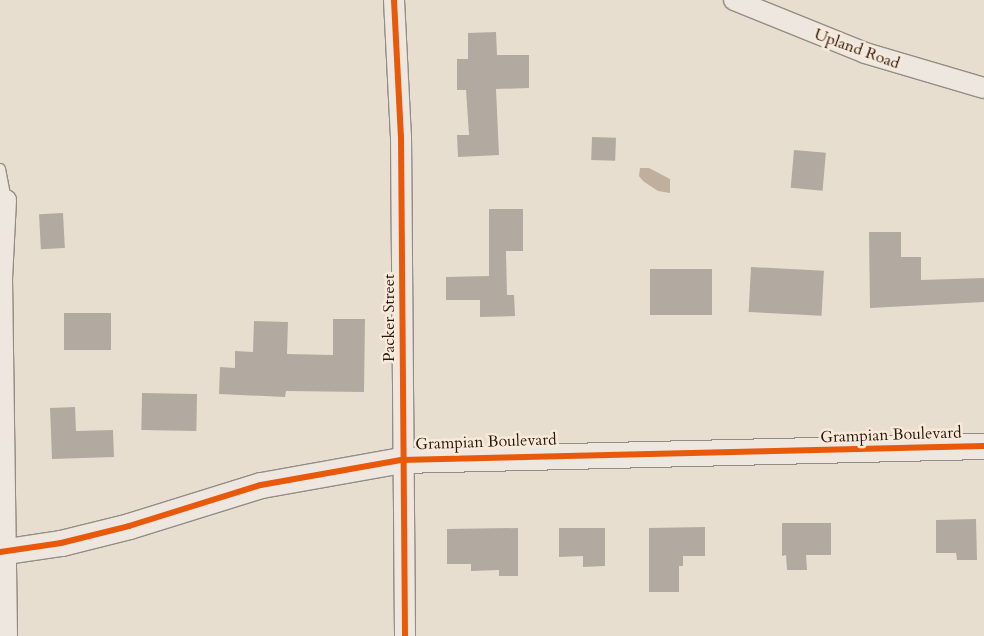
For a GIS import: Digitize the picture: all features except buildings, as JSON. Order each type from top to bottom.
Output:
[{"type":"street","name":"Packer Street","points":[[394,0],[402,136],[401,460],[405,636]]},
{"type":"street","name":"Upland Road","points":[[734,0],[865,53],[984,88]]},
{"type":"street","points":[[6,200],[1,279],[3,552],[7,636]]},
{"type":"street","name":"Grampian Boulevard","points":[[3,552],[129,526],[261,485],[401,460],[984,446]]},
{"type":"lane","points":[[0,169],[6,200]]},
{"type":"shaded area","points":[[640,168],[649,168],[670,179],[670,193],[658,191],[643,181],[639,176]]},
{"type":"cycle path","points":[[394,0],[401,136],[405,636]]},
{"type":"cycle path","points":[[0,552],[61,543],[129,526],[261,485],[401,460],[984,446]]}]
